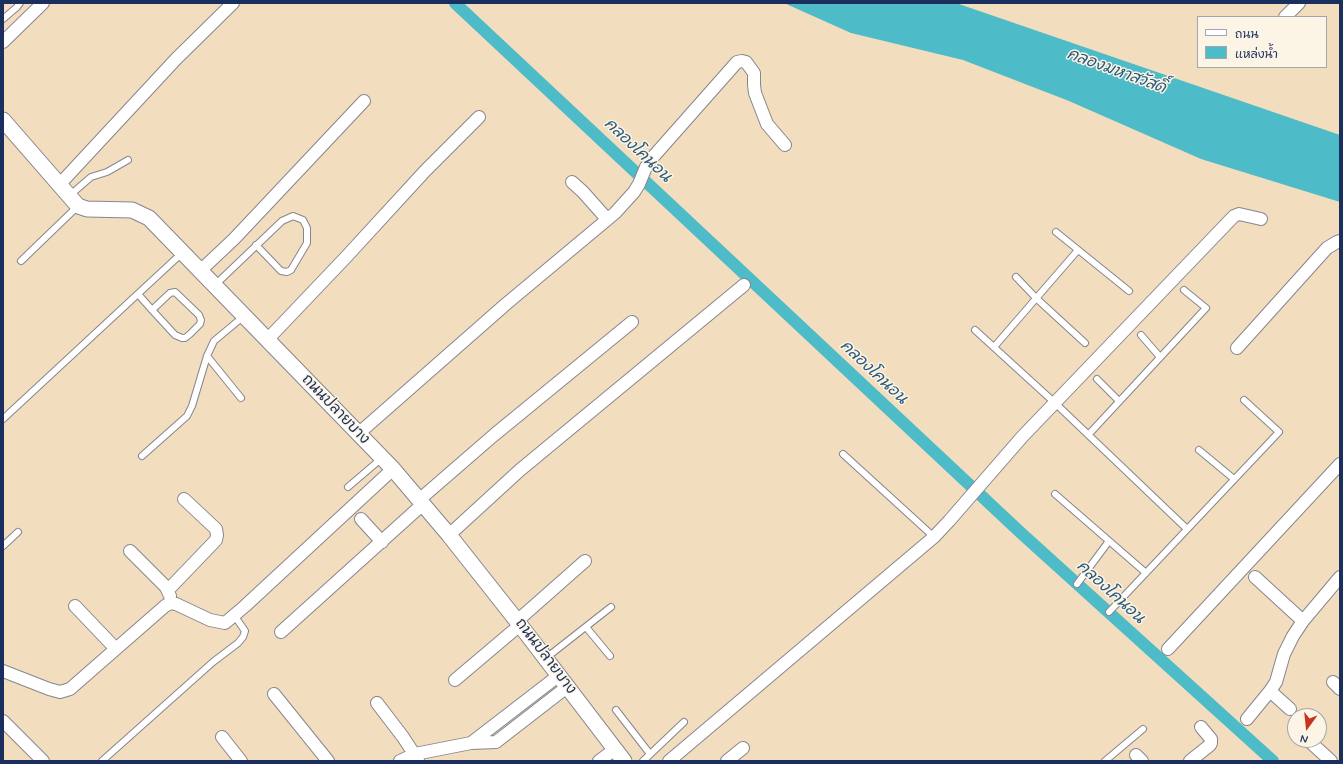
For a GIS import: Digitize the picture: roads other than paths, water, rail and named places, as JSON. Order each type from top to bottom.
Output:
[{"type":"street","points":[[3,42],[43,3]]},
{"type":"street","points":[[59,185],[176,60],[233,3]]},
{"type":"street","points":[[1286,16],[1299,3]]},
{"type":"street","points":[[358,434],[624,203],[639,184],[646,167],[653,157],[737,62],[746,62],[754,74],[755,93],[767,124],[785,145]]},
{"type":"street","points":[[200,271],[234,239],[364,101]]},
{"type":"street","points":[[268,340],[425,171],[479,117]]},
{"type":"street","points":[[3,120],[73,201]]},
{"type":"street","points":[[572,182],[607,219]]},
{"type":"street","name":"ถนนปลายบาง","points":[[73,201],[87,209],[132,210],[149,218],[382,458],[421,502],[449,535],[518,623],[619,755]]},
{"type":"street","points":[[669,761],[934,536],[982,485],[1022,437],[1234,216],[1239,214],[1261,219]]},
{"type":"street","points":[[1237,348],[1327,248],[1340,241]]},
{"type":"street","points":[[449,535],[520,470],[744,285]]},
{"type":"street","points":[[281,632],[382,542],[421,502],[494,435],[632,322]]},
{"type":"street","points":[[1168,649],[1340,464]]},
{"type":"street","points":[[4,672],[48,689],[60,692],[70,689],[170,603],[176,604],[216,622],[225,623],[392,469]]},
{"type":"street","points":[[168,590],[216,540],[216,529],[184,499]]},
{"type":"street","points":[[361,519],[382,542]]},
{"type":"street","points":[[130,551],[168,590],[170,603]]},
{"type":"street","points":[[455,680],[585,561]]},
{"type":"street","points":[[1255,577],[1303,621]]},
{"type":"street","points":[[1247,719],[1276,682],[1288,645],[1303,621],[1340,577]]},
{"type":"street","points":[[75,606],[116,648]]},
{"type":"street","points":[[400,761],[417,758],[470,743],[496,742],[563,681]]},
{"type":"street","points":[[1270,691],[1289,708]]},
{"type":"street","points":[[274,694],[328,761]]},
{"type":"street","points":[[377,703],[417,758]]},
{"type":"street","points":[[3,721],[43,761]]},
{"type":"street","points":[[1190,761],[1211,743],[1211,739],[1201,727]]},
{"type":"street","points":[[222,737],[241,761]]},
{"type":"street","points":[[727,761],[743,748]]},
{"type":"street","points":[[1317,748],[1331,761]]},
{"type":"street","points":[[599,761],[619,755]]},
{"type":"lane","points":[[3,19],[20,3]]},
{"type":"lane","points":[[21,261],[73,201],[91,177],[107,172],[128,160]]},
{"type":"lane","points":[[214,286],[256,245],[282,221],[294,216],[303,220],[307,228],[307,243],[291,270],[287,272],[281,271],[256,245]]},
{"type":"lane","points":[[1056,232],[1129,291]]},
{"type":"lane","points":[[994,347],[1078,250]]},
{"type":"lane","points":[[3,419],[182,253]]},
{"type":"lane","points":[[1016,277],[1036,298],[1085,343]]},
{"type":"lane","points":[[1089,434],[1206,308],[1184,290]]},
{"type":"lane","points":[[138,294],[152,310],[175,335],[182,338],[185,338],[190,334],[200,324],[201,320],[199,314],[175,292],[170,293],[152,310]]},
{"type":"lane","points":[[142,456],[187,416],[192,406],[207,356],[214,341],[244,316]]},
{"type":"lane","points":[[975,330],[1056,402],[1187,529]]},
{"type":"lane","points":[[1141,335],[1160,357]]},
{"type":"lane","points":[[207,356],[241,398]]},
{"type":"lane","points":[[1097,379],[1119,401]]},
{"type":"lane","points":[[1109,612],[1279,432],[1244,400]]},
{"type":"lane","points":[[1199,450],[1234,479]]},
{"type":"lane","points":[[843,454],[934,536]]},
{"type":"lane","points":[[348,487],[382,458]]},
{"type":"lane","points":[[1055,494],[1146,573]]},
{"type":"lane","points":[[3,546],[18,532]]},
{"type":"lane","points":[[1077,584],[1108,540]]},
{"type":"lane","points":[[545,659],[611,607]]},
{"type":"lane","points":[[102,761],[213,662],[238,643],[243,637],[245,631],[234,615]]},
{"type":"lane","points":[[586,627],[610,656]]},
{"type":"lane","points":[[616,710],[650,754]]},
{"type":"lane","points":[[643,761],[684,722]]},
{"type":"lane","points":[[1105,761],[1143,730]]},
{"type":"water","name":"คลองมหาสวัสดิ์","points":[[784,3],[956,3],[1340,135],[1340,202],[1201,159],[1069,101],[963,60],[851,33]]},
{"type":"waterway","name":"คลองโคนอน","points":[[455,3],[1021,533],[1273,761]]}]
